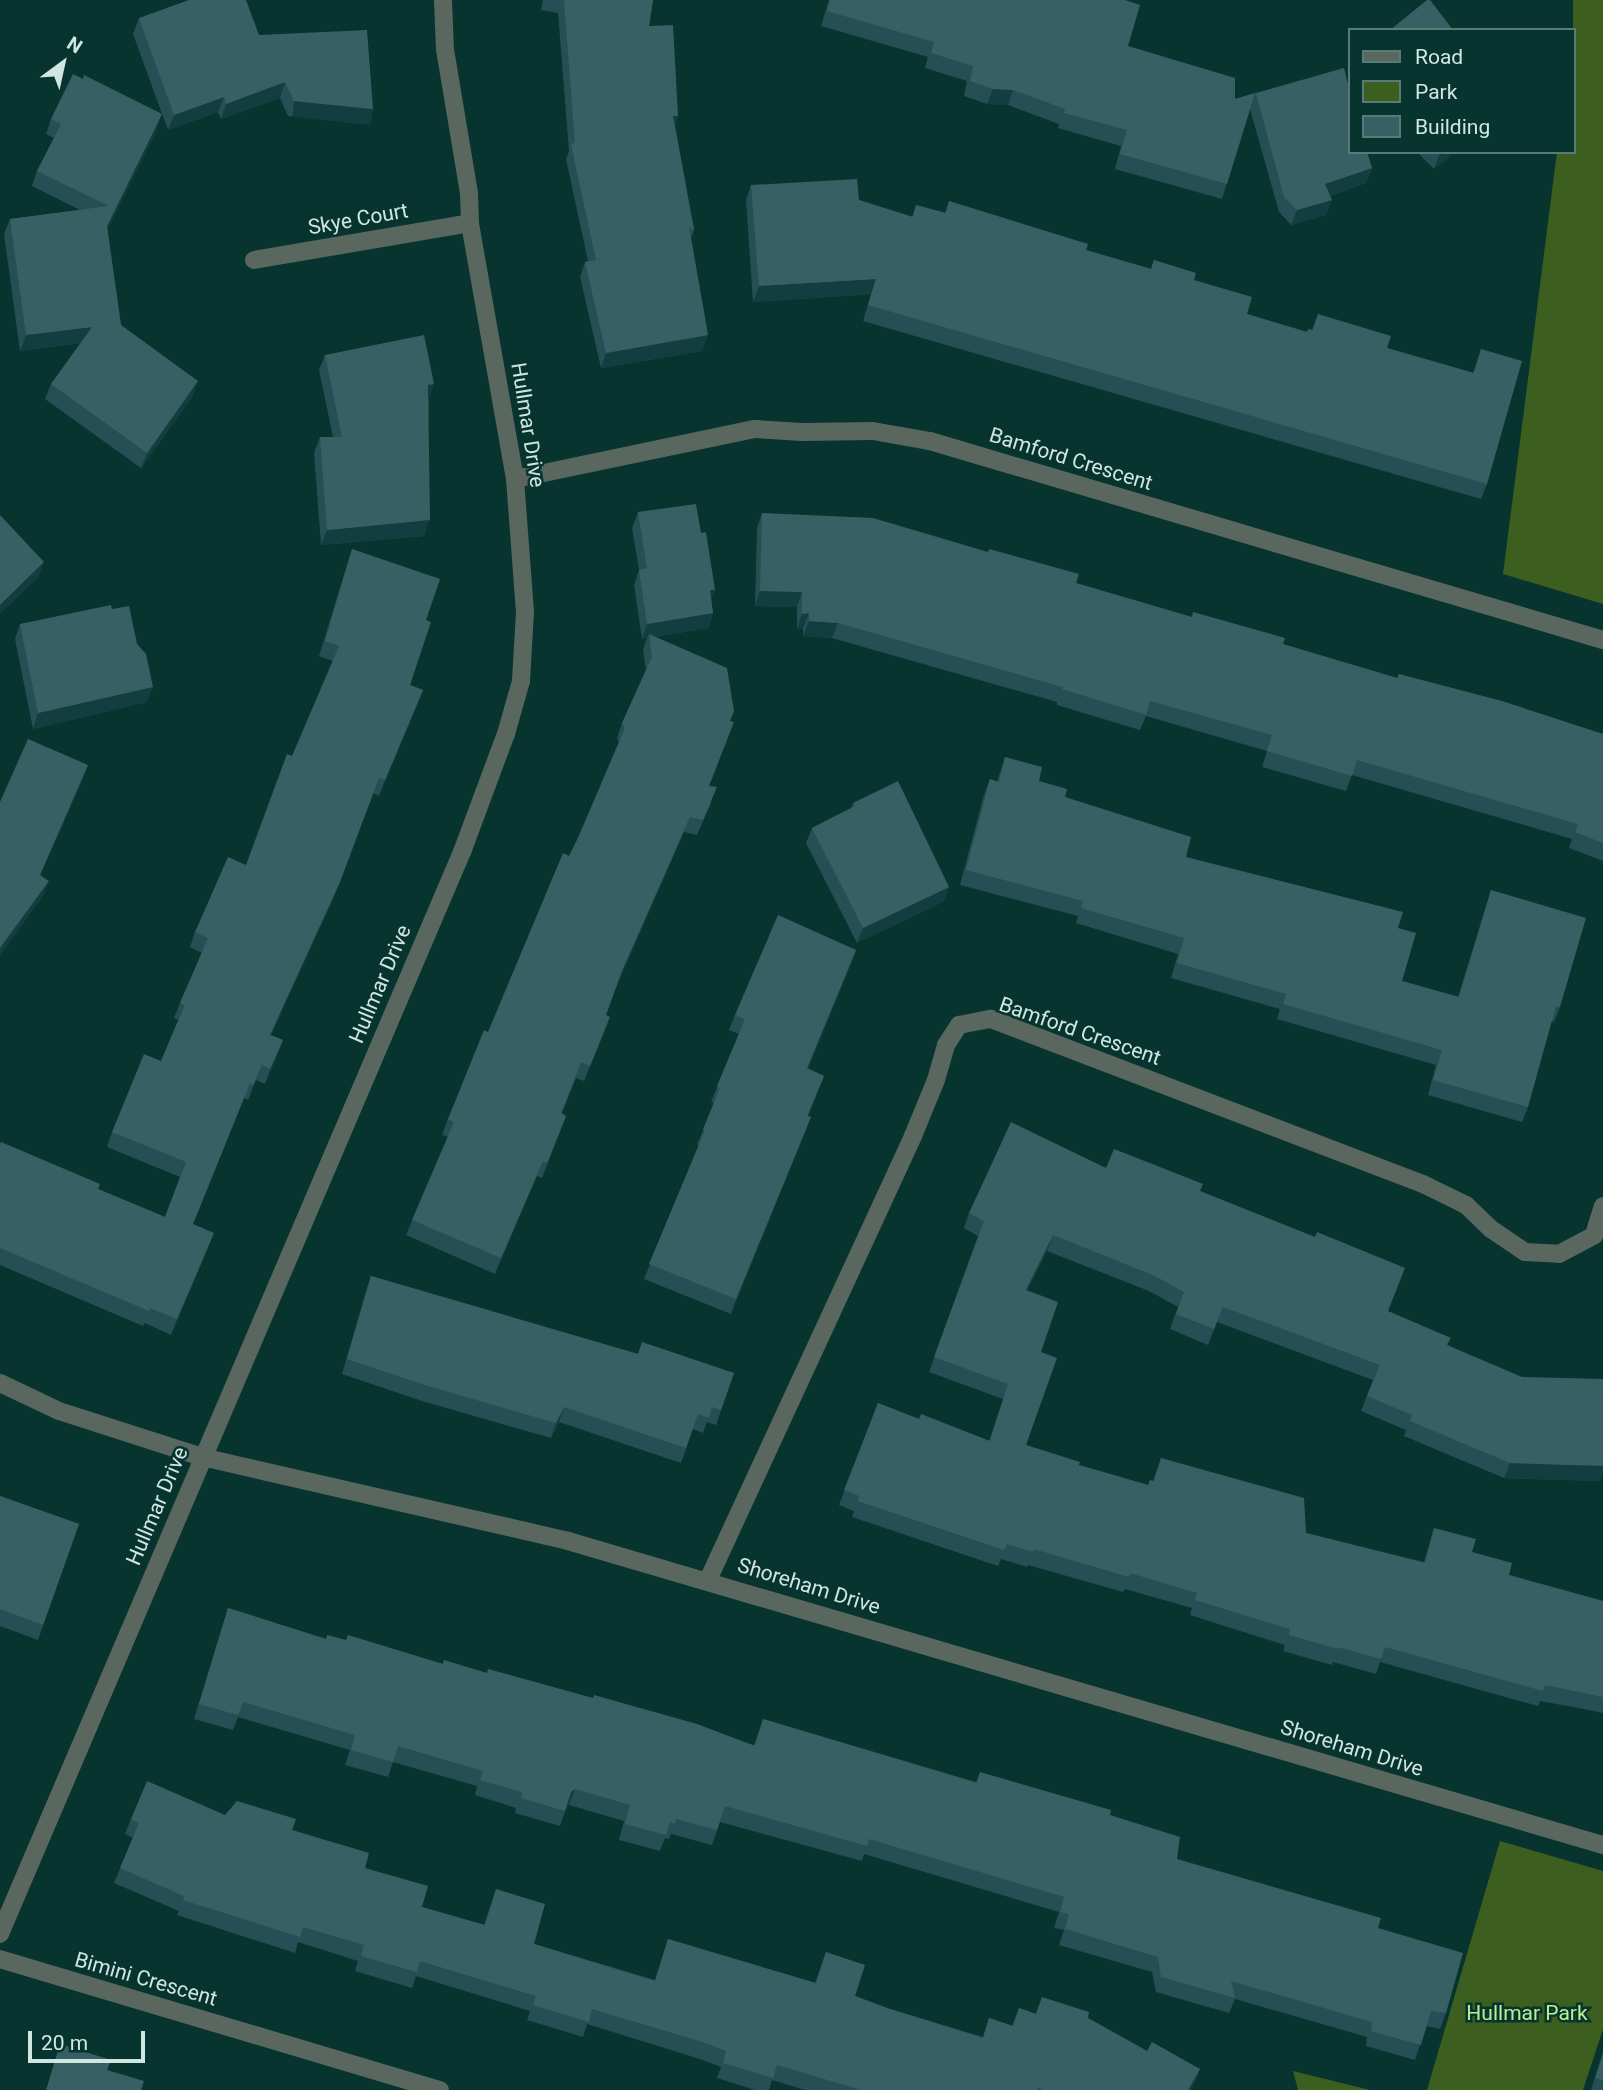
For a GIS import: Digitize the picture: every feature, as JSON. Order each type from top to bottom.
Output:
[{"type":"street","name":"Hullmar Drive","points":[[0,1934],[462,852],[506,734],[521,681],[524,612],[515,480],[470,223],[469,193],[445,50],[443,0]]},
{"type":"street","name":"Skye Court","points":[[254,260],[470,223]]},
{"type":"street","name":"Bamford Crescent","points":[[515,480],[755,429],[802,432],[873,431],[930,441],[1603,640]]},
{"type":"street","name":"Bamford Crescent","points":[[708,1580],[913,1136],[936,1080],[946,1045],[959,1026],[991,1019],[1423,1184],[1466,1205],[1491,1229],[1525,1252],[1559,1254],[1594,1235],[1603,1206]]},
{"type":"street","name":"Shoreham Drive","points":[[0,1383],[60,1411],[202,1457],[568,1541],[1603,1845]]},
{"type":"street","name":"Bimini Crescent","points":[[0,1959],[440,2090]]},
{"type":"green space","points":[[1573,0],[1603,0],[1603,604],[1503,574],[1557,154],[1575,154]]},
{"type":"green space","name":"Hullmar Park","points":[[1500,1841],[1603,1871],[1603,2029],[1583,2090],[1427,2090]]},
{"type":"green space","points":[[1293,2071],[1370,2090],[1298,2090]]},
{"type":"building","points":[[189,0],[246,0],[259,35],[367,30],[373,109],[294,101],[285,82],[226,104],[224,97],[174,115],[139,18]]},
{"type":"building","points":[[564,0],[653,0],[649,26],[673,25],[678,116],[673,116],[694,230],[689,227],[708,335],[606,353],[585,262],[596,260],[571,144],[575,143]]},
{"type":"building","points":[[830,0],[1125,0],[1140,5],[1128,46],[1235,78],[1235,99],[1255,93],[1227,184],[1120,154],[1127,130],[1064,113],[1065,109],[1013,90],[993,89],[970,81],[973,66],[931,53],[934,42],[827,11]]},
{"type":"building","points":[[1430,0],[1451,28],[1392,28]]},
{"type":"building","points":[[1344,68],[1348,84],[1348,154],[1368,154],[1372,168],[1325,184],[1332,200],[1297,210],[1284,197],[1256,93]]},
{"type":"building","points":[[73,74],[83,79],[84,75],[162,114],[107,226],[121,325],[198,381],[147,453],[51,384],[92,327],[26,335],[10,219],[109,206],[37,171],[61,124],[51,119]]},
{"type":"building","points":[[857,179],[859,200],[913,217],[916,205],[946,213],[949,201],[1088,244],[1086,250],[1151,269],[1154,260],[1196,273],[1194,280],[1252,297],[1247,314],[1307,332],[1308,329],[1313,330],[1318,314],[1391,336],[1387,348],[1474,373],[1481,349],[1522,361],[1487,484],[868,305],[876,279],[759,286],[751,185]]},
{"type":"building","points":[[424,335],[434,384],[428,385],[430,520],[327,530],[320,437],[342,437],[325,355]]},
{"type":"building","points":[[696,504],[701,533],[706,532],[715,590],[710,590],[713,613],[647,624],[639,570],[647,568],[638,512]]},
{"type":"building","points":[[762,513],[873,518],[988,552],[989,549],[1079,574],[1076,583],[1192,617],[1193,612],[1285,638],[1283,644],[1397,678],[1399,674],[1502,701],[1603,734],[1603,843],[1575,832],[1578,824],[1357,760],[1352,776],[1267,751],[1272,735],[1150,701],[1146,715],[1062,689],[1063,687],[838,623],[809,621],[809,613],[802,614],[802,592],[760,591]]},
{"type":"building","points":[[0,515],[44,562],[0,605]]},
{"type":"building","points":[[352,549],[440,579],[426,620],[431,622],[410,685],[423,690],[385,780],[379,778],[340,882],[270,1035],[283,1040],[270,1069],[262,1065],[253,1085],[250,1083],[193,1224],[214,1233],[177,1319],[150,1308],[149,1311],[0,1248],[0,1144],[1,1142],[100,1184],[98,1189],[165,1217],[186,1162],[112,1132],[144,1054],[161,1061],[185,1005],[180,1003],[208,938],[195,932],[228,857],[246,865],[287,754],[292,756],[339,646],[325,641]]},
{"type":"building","points":[[111,605],[112,609],[129,606],[137,644],[146,654],[153,687],[38,713],[20,624]]},
{"type":"building","points":[[649,634],[727,668],[734,711],[729,721],[734,722],[709,786],[717,787],[703,820],[690,817],[621,973],[606,1015],[610,1017],[590,1066],[581,1062],[561,1113],[566,1116],[547,1163],[543,1161],[501,1258],[412,1220],[454,1122],[448,1119],[484,1030],[488,1032],[563,853],[569,856],[578,838],[625,728],[622,723],[652,657]]},
{"type":"building","points":[[28,739],[88,765],[40,875],[49,881],[0,948],[0,802]]},
{"type":"building","points":[[1005,757],[1042,767],[1039,781],[1067,789],[1065,797],[1191,837],[1186,857],[1403,912],[1398,928],[1416,933],[1402,981],[1459,997],[1491,890],[1586,918],[1560,1007],[1556,1006],[1528,1107],[1433,1080],[1442,1050],[1283,1004],[1286,994],[1177,963],[1184,938],[1081,908],[1083,901],[966,870],[990,779],[999,782]]},
{"type":"building","points":[[898,781],[949,887],[863,928],[812,828],[855,806],[853,803]]},
{"type":"building","points":[[778,915],[856,950],[807,1068],[824,1076],[807,1116],[811,1117],[736,1299],[649,1264],[705,1130],[703,1129],[720,1088],[717,1086],[745,1019],[735,1015]]},
{"type":"building","points":[[1011,1122],[1106,1168],[1114,1149],[1203,1184],[1200,1191],[1315,1237],[1317,1232],[1405,1268],[1388,1311],[1451,1338],[1447,1345],[1522,1377],[1603,1379],[1603,1466],[1510,1463],[1410,1421],[1412,1415],[1367,1396],[1380,1365],[1223,1307],[1214,1329],[1176,1314],[1184,1292],[1155,1276],[1053,1235],[1026,1290],[1058,1302],[1041,1352],[1057,1358],[1026,1445],[1080,1462],[1079,1465],[1148,1485],[1150,1480],[1154,1481],[1161,1458],[1304,1498],[1306,1533],[1425,1563],[1434,1528],[1476,1539],[1472,1552],[1512,1563],[1509,1575],[1603,1601],[1603,1697],[1545,1685],[1543,1691],[1385,1647],[1381,1659],[1338,1649],[1289,1635],[1290,1629],[1195,1600],[1197,1593],[1130,1573],[1129,1577],[1034,1549],[1033,1552],[1007,1544],[1004,1550],[858,1501],[859,1496],[844,1490],[878,1403],[919,1419],[921,1414],[990,1441],[1008,1384],[934,1357],[984,1221],[969,1213]]},
{"type":"building","points":[[371,1276],[638,1354],[642,1342],[734,1373],[721,1410],[712,1407],[709,1418],[698,1414],[686,1448],[564,1407],[556,1423],[347,1359]]},
{"type":"building","points":[[0,1496],[79,1524],[43,1625],[0,1609]]},
{"type":"building","points":[[228,1608],[326,1639],[327,1635],[346,1640],[348,1635],[443,1664],[444,1660],[487,1673],[488,1669],[593,1698],[594,1695],[697,1724],[755,1746],[763,1719],[977,1783],[980,1772],[1111,1810],[1110,1815],[1180,1837],[1177,1859],[1381,1918],[1378,1928],[1463,1953],[1446,2013],[1431,2011],[1421,2045],[1371,2031],[1372,2022],[1231,1981],[1235,1998],[1161,1977],[1158,1957],[1065,1929],[1069,1914],[1060,1912],[1064,1897],[869,1839],[867,1846],[725,1806],[717,1830],[676,1819],[675,1824],[670,1822],[666,1835],[625,1824],[630,1805],[575,1789],[571,1792],[565,1811],[521,1798],[522,1792],[480,1780],[483,1771],[398,1746],[393,1762],[351,1750],[355,1735],[243,1702],[238,1715],[199,1704]]},
{"type":"building","points":[[147,1781],[225,1815],[237,1801],[296,1819],[292,1830],[369,1853],[365,1868],[428,1886],[422,1907],[485,1925],[496,1889],[545,1904],[534,1944],[655,1981],[668,1939],[816,1983],[826,1952],[865,1965],[855,1996],[887,2008],[983,2038],[989,2018],[1013,2026],[1019,2008],[1036,2014],[1042,1997],[1089,2012],[1088,2018],[1147,2051],[1152,2042],[1200,2069],[1188,2090],[1043,2090],[1038,2087],[1037,2090],[861,2090],[777,2065],[773,2078],[723,2063],[726,2051],[706,2043],[592,2009],[589,2022],[533,2005],[536,1996],[420,1961],[417,1972],[361,1956],[364,1945],[303,1927],[300,1937],[183,1900],[184,1896],[120,1868],[139,1823],[131,1819]]},
{"type":"building","points":[[60,2044],[111,2060],[107,2070],[144,2081],[141,2090],[46,2090]]},
{"type":"building","points":[[1603,2054],[1603,2080],[1595,2078]]}]
